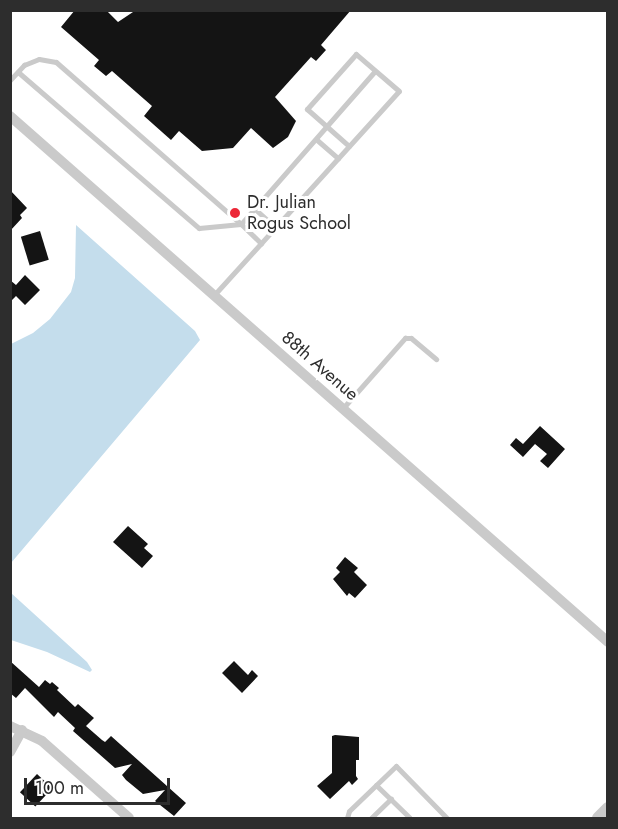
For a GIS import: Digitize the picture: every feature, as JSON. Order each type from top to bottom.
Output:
[{"type":"street","name":"88th Avenue","points":[[10,116],[608,642]]},
{"type":"street","points":[[10,726],[42,741],[129,819]]},
{"type":"street","points":[[10,752],[22,730]]},
{"type":"street","points":[[598,819],[608,808]]},
{"type":"lane","points":[[214,295],[399,91],[356,54],[307,109],[349,146]]},
{"type":"lane","points":[[10,80],[24,65],[39,59],[56,62],[261,243]]},
{"type":"lane","points":[[18,72],[199,228],[241,224],[317,140],[375,71]]},
{"type":"lane","points":[[317,140],[338,158]]},
{"type":"lane","points":[[255,209],[275,227]]},
{"type":"lane","points":[[344,408],[405,338],[411,338],[436,358]]},
{"type":"lane","points":[[347,819],[349,811],[396,766],[447,819]]},
{"type":"lane","points":[[376,785],[410,819]]},
{"type":"lane","points":[[371,819],[391,799]]},
{"type":"water","points":[[76,225],[195,331],[200,340],[11,563],[11,344],[33,333],[50,319],[71,292],[75,278]]},
{"type":"water","points":[[11,593],[87,662],[92,670],[90,672],[47,652],[11,640]]},
{"type":"building","name":"Dr. Julian Rogus School","points":[[75,10],[106,10],[118,22],[136,10],[351,10],[321,45],[326,50],[316,61],[311,57],[275,97],[296,121],[288,137],[273,148],[251,128],[233,148],[202,151],[179,131],[171,140],[144,116],[152,106],[112,71],[106,76],[94,66],[99,60],[61,27]]},
{"type":"building","points":[[10,190],[27,208],[20,215],[22,218],[10,231]]},
{"type":"building","points":[[40,231],[49,260],[30,266],[21,237]]},
{"type":"building","points":[[25,275],[40,290],[25,305],[16,296],[10,302],[10,280],[16,285]]},
{"type":"building","points":[[540,426],[565,449],[548,468],[540,461],[547,454],[535,444],[523,457],[510,445],[516,438],[523,444]]},
{"type":"building","points":[[128,526],[148,544],[144,548],[153,556],[142,568],[113,542]]},
{"type":"building","points":[[345,557],[358,568],[354,572],[367,585],[355,598],[349,593],[347,596],[333,579],[340,572],[336,568]]},
{"type":"building","points":[[10,661],[39,687],[45,680],[50,684],[52,682],[75,707],[78,704],[94,718],[86,726],[105,742],[111,736],[186,803],[174,816],[155,801],[165,790],[143,794],[126,780],[122,775],[132,764],[115,768],[73,731],[75,728],[58,712],[54,717],[25,688],[16,698],[10,693]]},
{"type":"building","points":[[234,661],[248,675],[252,670],[258,676],[242,693],[222,673]]},
{"type":"building","points":[[332,736],[359,737],[359,760],[356,760],[358,779],[352,785],[349,781],[330,799],[317,786],[332,773]]},
{"type":"building","points":[[37,774],[52,788],[35,807],[20,792]]},
{"type":"place","name":"Dr. Julian Rogus School","points":[[235,213]]}]
